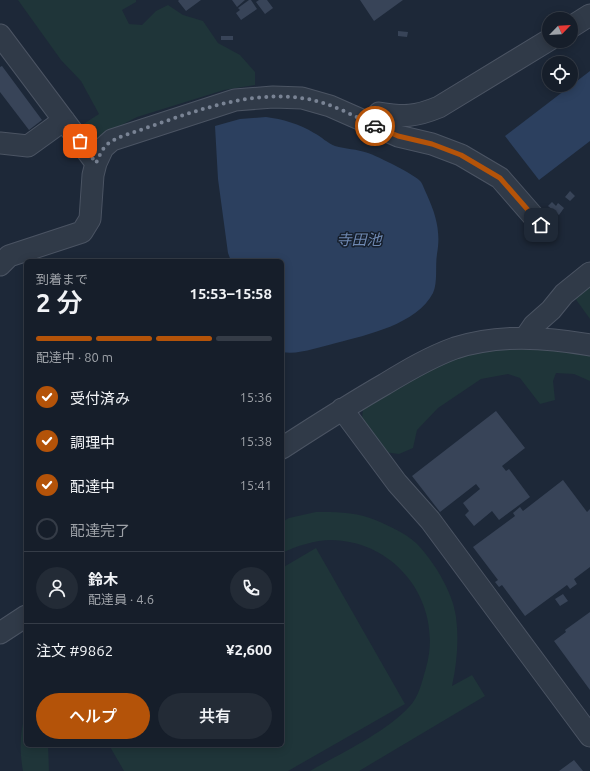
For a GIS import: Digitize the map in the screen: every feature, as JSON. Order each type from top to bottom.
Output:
[{"type":"street","points":[[578,23],[590,15]]},
{"type":"street","points":[[3,44],[64,120],[96,163]]},
{"type":"street","points":[[370,124],[378,113],[401,117],[422,114],[439,106],[542,44]]},
{"type":"street","points":[[0,265],[10,256],[82,232],[90,219],[93,175],[96,163],[102,148],[112,140],[234,100],[273,97],[302,98],[330,106],[398,136],[432,144],[461,155],[500,178],[541,225]]},
{"type":"street","points":[[0,143],[28,146],[64,120]]},
{"type":"street","points":[[525,338],[534,325],[551,310],[564,294],[590,273]]},
{"type":"street","points":[[284,447],[342,409],[426,360],[450,350],[485,342],[525,338],[564,340],[590,345]]},
{"type":"street","points":[[342,409],[397,483],[430,520],[590,736]]},
{"type":"street","points":[[0,633],[24,617]]},
{"type":"green space","points":[[18,0],[136,0],[136,2],[122,10],[129,24],[142,25],[156,11],[168,5],[183,15],[203,21],[218,43],[240,55],[255,72],[255,85],[224,90],[137,117],[108,132],[88,145],[83,135],[82,125],[99,114],[81,81],[61,60]]},
{"type":"green space","points":[[590,281],[590,319],[572,294]]},
{"type":"green space","points":[[527,347],[590,353],[590,381],[574,374],[556,373],[553,381],[555,400],[540,404],[520,378],[508,374],[481,379],[438,408],[417,430],[413,448],[399,454],[384,452],[362,419],[363,409],[375,400],[448,360],[476,352]]},
{"type":"green space","points":[[316,512],[350,513],[364,516],[388,525],[412,539],[435,567],[447,587],[454,607],[457,626],[457,643],[452,686],[472,675],[485,696],[359,771],[310,771],[375,734],[409,707],[420,689],[426,668],[430,644],[428,622],[422,600],[410,581],[395,564],[377,552],[355,543],[331,540],[306,544],[284,552],[284,521],[289,518]]},
{"type":"green space","points":[[316,548],[405,704],[288,771],[124,771],[110,747],[284,747],[284,567]]},
{"type":"green space","points":[[24,718],[24,747],[48,747],[49,771],[23,771],[21,756],[22,726]]},
{"type":"water","points":[[590,71],[590,141],[539,180],[505,136],[563,92],[578,92],[578,80]]},
{"type":"water","name":"寺田池","points":[[266,117],[303,127],[335,146],[368,153],[418,179],[421,182],[430,202],[438,231],[435,289],[426,304],[403,320],[376,332],[302,352],[284,352],[284,259],[230,259],[228,253],[218,179],[215,126],[240,119]]},
{"type":"building","points":[[201,0],[186,11],[178,1]]},
{"type":"building","points":[[232,0],[245,0],[237,7]]},
{"type":"building","points":[[251,0],[257,9],[241,20],[236,13],[240,10],[238,8]]},
{"type":"building","points":[[259,0],[267,0],[273,8],[265,14],[256,2]]},
{"type":"building","points":[[360,0],[403,0],[374,21]]},
{"type":"building","points":[[398,31],[408,32],[407,37],[398,36]]},
{"type":"building","points":[[221,36],[233,36],[233,40],[221,40]]},
{"type":"building","points":[[2,66],[42,120],[29,130],[0,92],[0,67]]},
{"type":"building","points":[[570,191],[575,196],[570,201],[565,197]]},
{"type":"building","points":[[552,202],[556,206],[558,203],[564,208],[559,215],[548,206]]},
{"type":"building","points":[[496,411],[525,448],[502,466],[506,471],[509,469],[530,497],[499,520],[492,511],[474,526],[465,515],[469,511],[463,503],[480,489],[476,484],[440,512],[412,476]]},
{"type":"building","points":[[563,480],[587,512],[590,509],[590,567],[574,579],[577,584],[570,589],[567,585],[525,616],[502,585],[499,587],[495,582],[498,580],[473,547],[515,516],[513,513],[520,507],[523,511]]},
{"type":"building","points":[[563,594],[568,601],[560,606],[555,599]]},
{"type":"building","points":[[590,612],[590,690],[554,641],[566,632],[565,630]]},
{"type":"building","points":[[574,760],[583,771],[559,771]]},
{"type":"way so far","points":[[80,141],[96,163],[102,148],[112,140],[125,135],[234,100],[273,97],[302,98],[330,106],[375,126]]},
{"type":"route","points":[[375,126],[398,136],[432,144],[461,155],[500,178],[541,225]]}]
